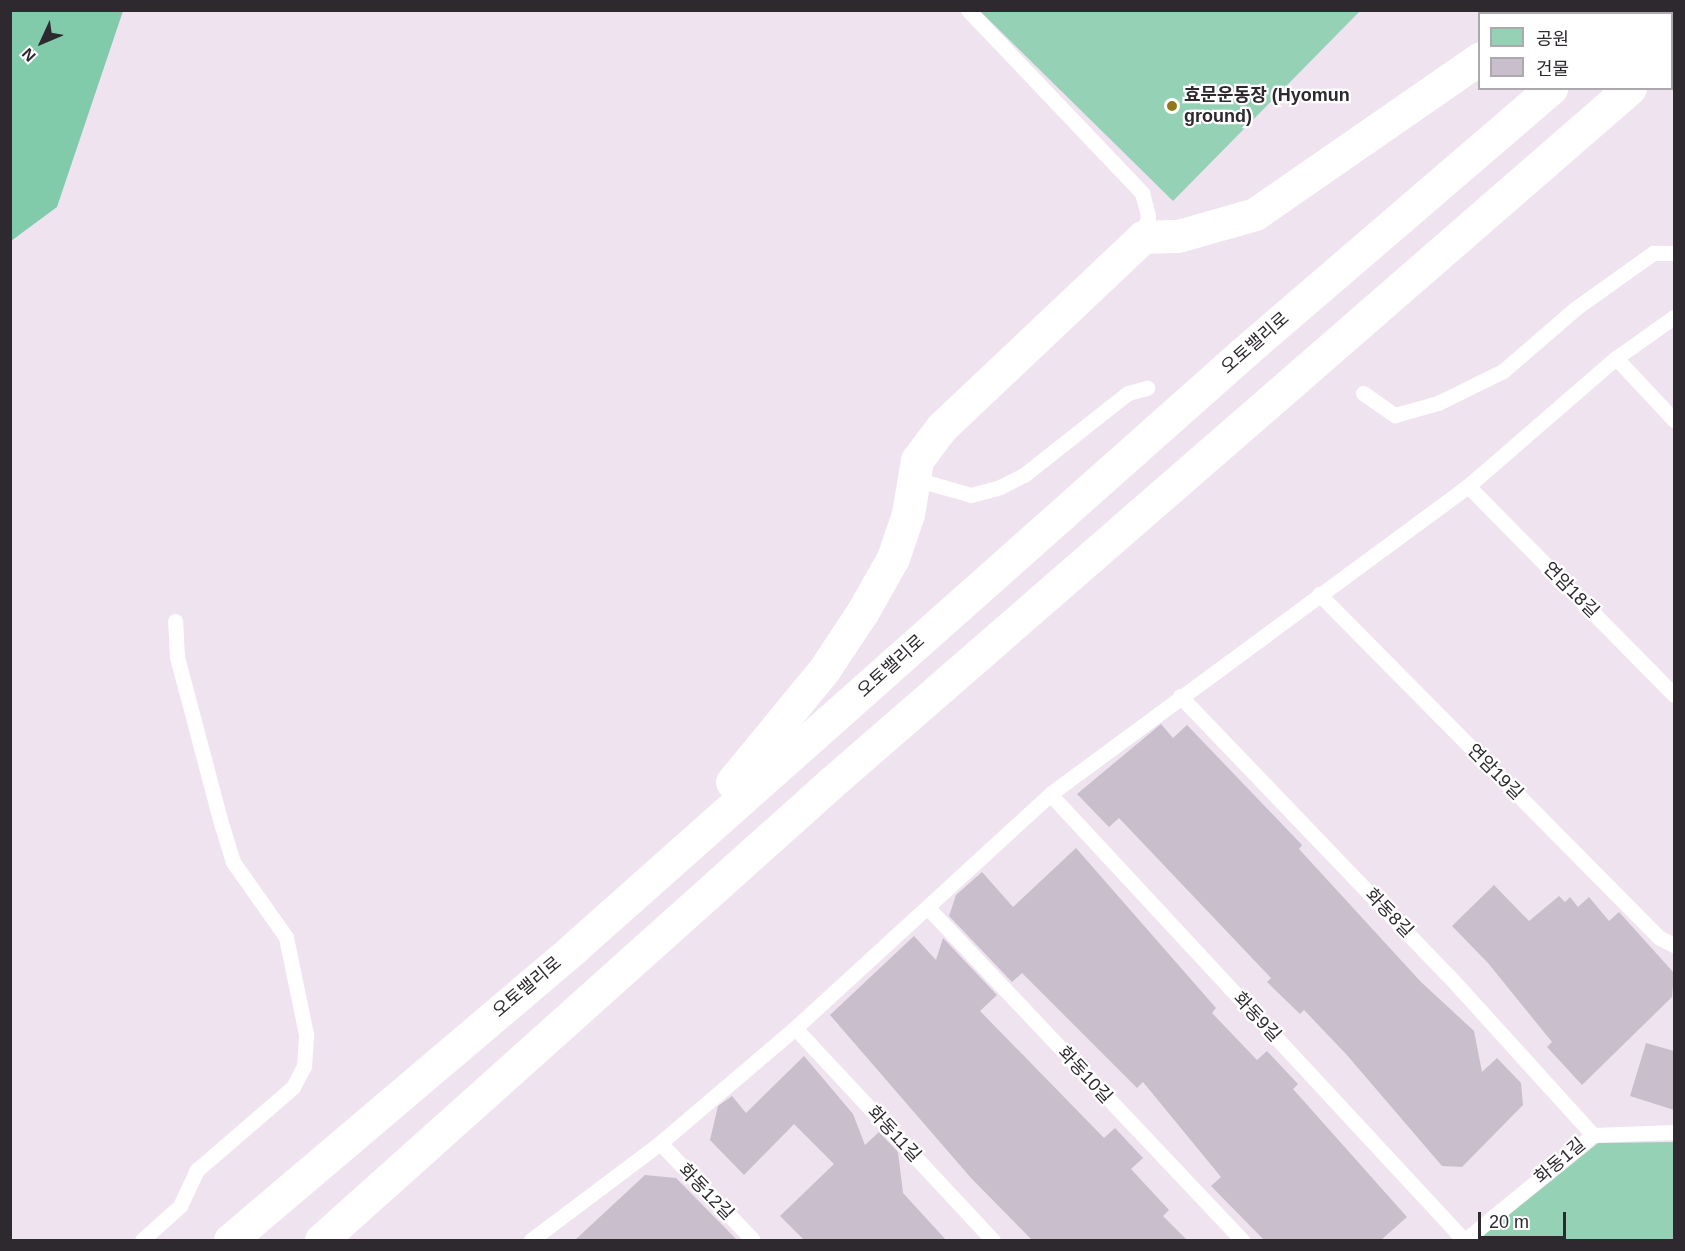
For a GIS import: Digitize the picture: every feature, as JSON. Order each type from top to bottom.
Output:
[{"type":"highway","points":[[575,947],[759,754],[824,670],[893,558],[915,479],[917,460],[942,427],[1143,237],[1188,234],[1255,214],[1478,59]]},
{"type":"highway","name":"오토밸리로","points":[[230,1240],[575,947],[1242,354],[1549,90]]},
{"type":"highway","points":[[321,1240],[831,783],[1628,90]]},
{"type":"lane","points":[[968,10],[1142,193],[1148,216],[1143,237]]},
{"type":"lane","points":[[1363,393],[1395,415],[1438,404],[1503,371],[1576,308],[1653,253],[1674,253]]},
{"type":"lane","points":[[531,1240],[660,1143],[795,1028],[929,909],[1050,794],[1468,486],[1616,358],[1674,317]]},
{"type":"lane","points":[[1616,358],[1674,420]]},
{"type":"lane","points":[[915,479],[971,495],[1000,487],[1024,475],[1128,393],[1147,388]]},
{"type":"lane","name":"연암18길","points":[[1468,486],[1674,695]]},
{"type":"lane","name":"연암19길","points":[[1319,594],[1660,938],[1674,945]]},
{"type":"lane","points":[[142,1240],[184,1211],[197,1170],[293,1087],[304,1066],[306,1034],[286,938],[233,862],[177,657],[175,621]]},
{"type":"lane","name":"화동8길","points":[[1180,696],[1448,975],[1593,1135]]},
{"type":"lane","name":"화동9길","points":[[1050,794],[1464,1240]]},
{"type":"lane","name":"화동10길","points":[[929,909],[1242,1240]]},
{"type":"lane","name":"화동11길","points":[[795,1028],[993,1240]]},
{"type":"lane","name":"화동1길","points":[[1464,1240],[1593,1135],[1674,1132]]},
{"type":"lane","name":"화동12길","points":[[660,1143],[753,1240]]},
{"type":"green space","points":[[11,10],[123,11],[57,207],[11,241]]},
{"type":"green space","name":"효문운동장 (Hyomun ground)","points":[[980,11],[1360,11],[1173,201]]},
{"type":"green space","points":[[1674,1142],[1674,1240],[1488,1240],[1484,1235],[1598,1143]]},
{"type":"building","points":[[1161,724],[1173,738],[1187,725],[1302,845],[1299,849],[1421,982],[1474,1031],[1482,1072],[1497,1058],[1521,1083],[1523,1105],[1462,1167],[1442,1166],[1346,1054],[1304,1010],[1300,1014],[1267,982],[1271,978],[1119,818],[1109,827],[1077,794]]},
{"type":"building","points":[[1076,848],[1216,1008],[1212,1013],[1257,1060],[1267,1051],[1298,1084],[1293,1089],[1407,1217],[1381,1240],[1264,1240],[1211,1186],[1221,1177],[1143,1082],[1137,1088],[1022,973],[1012,982],[949,916],[956,895],[982,872],[1013,907]]},
{"type":"building","points":[[1494,885],[1529,921],[1559,896],[1565,902],[1570,897],[1578,907],[1589,897],[1609,921],[1619,912],[1674,973],[1672,997],[1582,1085],[1547,1047],[1552,1042],[1488,963],[1452,926]]},
{"type":"building","points":[[914,936],[936,960],[943,938],[997,995],[980,1011],[1104,1138],[1115,1128],[1143,1158],[1131,1169],[1169,1210],[1163,1216],[1187,1240],[1032,1240],[971,1178],[830,1015]]},
{"type":"building","points":[[1646,1043],[1674,1051],[1674,1110],[1630,1096]]},
{"type":"building","points":[[804,1056],[853,1114],[865,1145],[879,1132],[898,1152],[903,1193],[946,1240],[804,1240],[780,1216],[834,1164],[794,1124],[744,1175],[710,1140],[718,1106],[732,1096],[746,1113]]},
{"type":"building","points":[[645,1175],[676,1178],[737,1240],[575,1240]]},
{"type":"place","name":"효문운동장 (Hyomun ground)","points":[[1172,106]]}]
